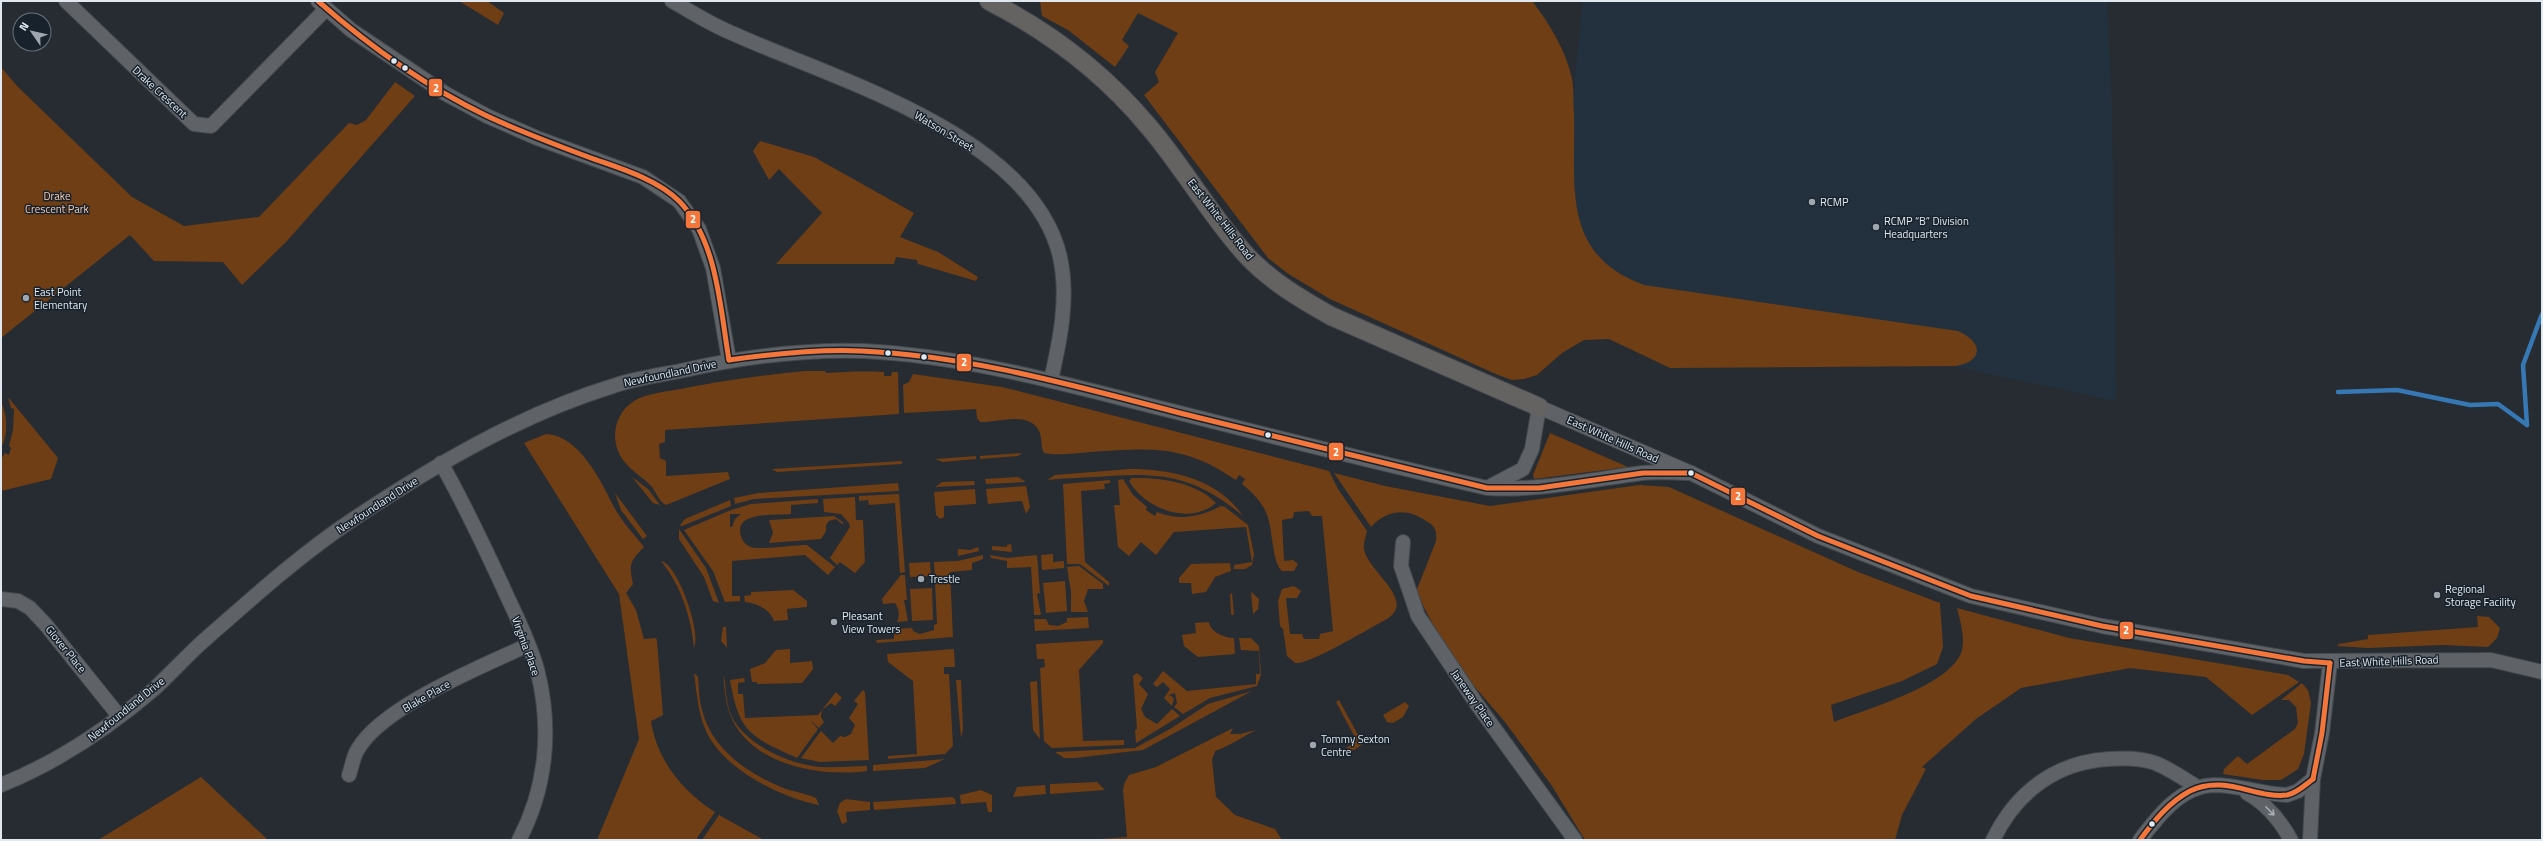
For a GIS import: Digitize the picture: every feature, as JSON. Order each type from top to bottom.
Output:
[{"type":"main road","name":"East White Hills Road","points":[[989,1],[1046,35],[1085,63],[1116,89],[1150,128],[1248,256],[1272,279],[1299,298],[1331,316],[1539,407]]},
{"type":"street","name":"Drake Crescent","points":[[66,1],[194,124],[211,126],[322,5]]},
{"type":"street","name":"Watson Street","points":[[672,1],[724,30],[854,84],[940,126],[1005,170],[1029,195],[1048,223],[1060,258],[1064,293],[1062,330],[1050,380]]},
{"type":"street","points":[[322,5],[351,30],[433,85],[487,116],[538,138],[643,177],[679,201],[699,229],[712,268],[728,360]]},
{"type":"street","name":"Newfoundland Drive","points":[[1,785],[63,757],[152,690],[197,647],[302,556],[442,463],[513,426],[586,395],[648,377],[728,360],[815,352],[886,353],[951,360],[1050,380],[1323,450],[1487,488],[1532,488],[1643,473],[1691,473]]},
{"type":"street","points":[[1487,488],[1523,469],[1532,449],[1539,407]]},
{"type":"street","name":"East White Hills Road","points":[[1539,407],[1691,473],[1818,536],[1971,596],[2102,626],[2304,661],[2330,662],[2442,659],[2491,660],[2542,672]]},
{"type":"street","name":"Virginia Place","points":[[442,463],[483,542],[537,668],[546,730],[543,772],[538,794],[519,840]]},
{"type":"street","name":"Janeway Place","points":[[1403,542],[1401,566],[1418,616],[1476,703],[1575,840]]},
{"type":"street","name":"Glover Place","points":[[1,599],[18,601],[30,608],[119,716]]},
{"type":"street","name":"Blake Place","points":[[349,775],[357,749],[376,726],[422,696],[528,645]]},
{"type":"street","points":[[2310,840],[2313,779],[2322,733],[2330,662]]},
{"type":"street","points":[[1993,840],[2015,805],[2030,789],[2048,776],[2082,762],[2120,758],[2153,762],[2175,772],[2197,787]]},
{"type":"street","points":[[2140,840],[2164,811],[2181,796],[2197,787],[2215,785],[2241,790],[2287,795],[2298,791],[2313,779]]},
{"type":"street","points":[[2241,790],[2258,799],[2270,810],[2282,823],[2291,840]]},
{"type":"shaded area","points":[[1583,1],[2107,1],[2112,109],[2116,401],[1553,281]]},
{"type":"green space","points":[[459,1],[487,1],[504,13],[498,25]]},
{"type":"green space","points":[[1040,1],[1532,1],[1556,38],[1566,58],[1572,79],[1575,191],[1578,215],[1585,236],[1598,255],[1617,272],[1644,285],[1958,331],[1972,340],[1976,346],[1976,356],[1965,364],[1956,366],[1670,368],[1609,339],[1584,340],[1562,353],[1537,375],[1524,379],[1512,380],[1498,375],[1330,299],[1287,273],[1268,258],[1144,95],[1159,82],[1155,72],[1178,33],[1138,13],[1122,40],[1129,46],[1115,67],[1068,30],[1042,16]]},
{"type":"green space","name":"Drake Crescent Park","points":[[1,67],[17,86],[132,197],[184,226],[259,217],[349,123],[357,125],[366,120],[395,82],[415,96],[287,241],[242,285],[223,262],[154,261],[130,235],[1,338]]},
{"type":"green space","points":[[760,141],[814,157],[914,213],[900,237],[938,252],[978,277],[976,281],[918,264],[917,260],[896,257],[894,264],[776,264],[822,213],[779,169],[769,180],[753,151]]},
{"type":"green space","points":[[805,371],[825,371],[826,373],[884,372],[884,376],[891,376],[892,372],[898,372],[899,414],[665,430],[665,442],[659,444],[660,458],[666,461],[666,476],[728,472],[730,479],[666,505],[660,500],[652,487],[626,464],[619,452],[615,436],[618,420],[627,406],[634,401],[649,395],[724,381]]},
{"type":"green space","points":[[913,374],[1002,387],[1329,471],[1338,489],[1367,531],[1364,549],[1367,558],[1394,595],[1397,603],[1395,611],[1387,619],[1341,645],[1303,662],[1295,663],[1287,656],[1283,629],[1280,626],[1278,601],[1282,589],[1294,586],[1301,591],[1297,598],[1286,598],[1290,634],[1302,634],[1304,639],[1319,639],[1320,634],[1333,631],[1322,516],[1312,516],[1309,511],[1294,512],[1293,518],[1282,520],[1284,561],[1293,560],[1298,564],[1294,571],[1282,571],[1276,561],[1269,521],[1263,506],[1242,484],[1245,479],[1239,475],[1236,480],[1217,468],[1199,460],[1183,454],[1166,451],[1131,450],[1061,454],[1044,453],[1040,432],[1033,424],[1026,420],[1019,419],[980,422],[977,418],[976,409],[904,413],[903,385],[909,382]]},
{"type":"green space","points":[[8,397],[58,458],[51,479],[1,491],[1,459],[5,453],[9,455],[11,448],[9,446],[13,430],[14,409],[11,408]]},
{"type":"green space","points":[[1,401],[5,413],[6,430],[4,442],[1,448]]},
{"type":"green space","points":[[1550,433],[1628,467],[1534,479],[1533,475]]},
{"type":"green space","points":[[546,434],[558,436],[569,442],[588,461],[621,518],[644,547],[635,556],[631,564],[633,584],[626,593],[636,610],[644,639],[656,638],[657,641],[663,715],[651,721],[659,749],[665,761],[682,784],[703,804],[715,812],[697,838],[699,840],[597,840],[639,739],[619,594],[524,443]]},
{"type":"green space","points":[[1022,453],[1018,456],[980,459],[980,456]]},
{"type":"green space","points":[[976,456],[976,459],[943,462],[935,459]]},
{"type":"green space","points":[[902,461],[902,464],[777,472],[772,469]]},
{"type":"green space","points":[[1130,469],[1162,471],[1193,479],[1221,493],[1233,503],[1243,516],[1208,491],[1174,479],[1138,475],[1047,480],[1055,475]]},
{"type":"green space","points":[[1334,473],[1385,486],[1490,506],[1639,485],[1669,487],[1858,572],[1940,603],[1943,647],[1937,664],[1902,681],[1831,705],[1834,722],[1886,703],[1926,685],[1943,674],[1955,663],[1963,645],[1962,629],[1957,608],[2069,638],[2288,675],[2299,682],[2252,715],[2206,677],[2130,668],[2021,688],[1976,719],[1922,767],[1926,769],[1902,815],[1895,840],[1585,840],[1552,786],[1505,722],[1463,673],[1438,634],[1416,592],[1436,541],[1436,531],[1429,523],[1419,517],[1405,512],[1398,512],[1384,517],[1371,527]]},
{"type":"green space","points":[[632,477],[648,489],[660,505],[653,503]]},
{"type":"green space","points":[[1018,477],[1026,482],[986,484],[985,479]]},
{"type":"green space","points":[[1132,478],[1177,482],[1198,490],[1216,503],[1205,510],[1194,513],[1181,514],[1169,511],[1157,506],[1136,491],[1129,481]]},
{"type":"green space","points":[[1123,479],[1133,495],[1147,507],[1146,510],[1155,516],[1157,512],[1165,515],[1182,517],[1198,515],[1221,506],[1225,507],[1248,525],[1254,554],[1252,565],[1245,569],[1234,569],[1234,565],[1252,562],[1246,527],[1174,532],[1156,555],[1141,542],[1129,556],[1118,547],[1114,505],[1120,505],[1118,480]]},
{"type":"green space","points":[[1110,480],[1110,483],[1104,484],[1105,489],[1081,491],[1085,562],[1109,582],[1109,586],[1080,564],[1067,564],[1063,484]]},
{"type":"green space","points":[[974,481],[975,485],[935,487],[942,482]]},
{"type":"green space","points":[[898,483],[899,491],[754,499],[735,504],[734,498],[759,493]]},
{"type":"green space","points":[[1026,486],[1030,507],[1026,514],[1022,501],[988,504],[986,489]]},
{"type":"green space","points":[[975,489],[976,504],[944,506],[944,517],[940,519],[936,515],[934,492]]},
{"type":"green space","points":[[615,493],[647,536],[643,539],[621,510]]},
{"type":"green space","points":[[899,494],[905,572],[900,573],[895,503],[869,505],[868,500],[859,501],[859,496]]},
{"type":"green space","points":[[855,497],[856,520],[863,520],[865,562],[855,573],[840,562],[837,565],[830,558],[850,527],[849,523],[841,514],[824,512],[823,499]]},
{"type":"green space","points":[[818,499],[818,503],[791,505],[791,514],[767,515],[750,518],[744,522],[740,528],[742,540],[746,544],[755,548],[807,545],[835,567],[828,575],[805,555],[732,561],[732,596],[740,596],[740,601],[725,602],[713,571],[684,530],[731,510],[751,504]],"holes":[[[730,514],[741,514],[735,519],[732,527],[730,527]]]},
{"type":"green space","points":[[730,500],[731,506],[682,526],[680,525],[685,519]]},
{"type":"green space","points":[[834,516],[844,523],[842,524],[836,519],[829,521],[826,525],[826,531],[821,539],[769,543],[773,533],[769,520]]},
{"type":"green space","points":[[679,529],[706,568],[719,603],[713,601],[704,577],[679,539]]},
{"type":"green space","points":[[1011,544],[1012,552],[992,550],[992,546],[1007,547],[1007,545]]},
{"type":"green space","points":[[978,547],[979,551],[958,556],[958,549],[970,550]]},
{"type":"green space","points":[[1053,554],[1053,562],[1064,561],[1064,568],[1042,570],[1041,555]]},
{"type":"green space","points":[[983,555],[983,559],[972,563],[972,570],[950,572],[953,637],[877,643],[876,640],[894,639],[894,629],[912,628],[913,631],[920,634],[934,630],[934,625],[937,624],[934,562],[958,561]]},
{"type":"green space","points":[[990,555],[1007,558],[1037,555],[1040,593],[1037,594],[1041,615],[1034,615],[1031,567],[1007,568],[1007,561],[991,558]]},
{"type":"green space","points":[[661,561],[668,565],[674,574],[687,600],[695,629],[696,640],[694,648],[688,613],[684,602],[674,581]]},
{"type":"green space","points":[[930,562],[931,576],[910,577],[909,563]]},
{"type":"green space","points":[[1230,563],[1231,571],[1215,577],[1206,592],[1192,594],[1191,583],[1179,583],[1179,578],[1191,564]]},
{"type":"green space","points":[[1079,566],[1103,584],[1103,589],[1088,589],[1084,601],[1088,612],[1071,612],[1071,592],[1067,567]]},
{"type":"green space","points":[[901,575],[905,575],[907,600],[904,600],[908,621],[897,622],[899,612],[895,603],[883,604],[882,599]]},
{"type":"green space","points":[[1065,581],[1067,611],[1046,613],[1043,583]]},
{"type":"green space","points":[[932,588],[933,620],[912,621],[910,589]]},
{"type":"green space","points":[[793,590],[807,601],[807,607],[787,609],[788,620],[774,621],[769,613],[762,607],[745,602],[744,596],[751,595],[751,592]]},
{"type":"green space","points":[[1251,592],[1259,599],[1258,609],[1253,614]]},
{"type":"green space","points":[[1232,593],[1233,615],[1231,614],[1230,594]]},
{"type":"green space","points":[[2477,616],[2489,617],[2500,628],[2497,638],[2488,647],[2442,645],[2368,648],[2337,646],[2339,644],[2368,639],[2368,635],[2478,627]]},
{"type":"green space","points":[[1088,617],[1089,628],[1035,631],[1034,619],[1046,619],[1049,625],[1058,626],[1067,622],[1067,618]]},
{"type":"green space","points":[[1209,622],[1212,629],[1218,634],[1234,638],[1235,654],[1198,657],[1184,646],[1182,635],[1196,633],[1195,623]]},
{"type":"green space","points":[[723,627],[726,627],[727,648],[721,641]]},
{"type":"green space","points":[[1239,638],[1251,638],[1259,646],[1261,674],[1257,686],[1210,698],[1183,714],[1174,707],[1177,703],[1175,693],[1169,695],[1174,698],[1172,706],[1164,698],[1170,689],[1163,682],[1157,687],[1153,684],[1163,671],[1187,691],[1256,684],[1256,674],[1260,674],[1259,651],[1241,650]]},
{"type":"green space","points":[[1103,640],[1103,643],[1079,670],[1083,741],[1124,740],[1124,745],[1052,748],[1044,741],[1040,668],[1045,667],[1044,659],[1037,659],[1036,644]]},
{"type":"green space","points":[[790,649],[790,663],[812,661],[813,669],[802,683],[757,684],[757,682],[752,682],[750,669],[765,663],[776,650]]},
{"type":"green space","points":[[954,649],[955,667],[944,667],[944,674],[949,674],[953,746],[945,754],[888,759],[888,756],[917,754],[913,681],[888,662],[887,654]]},
{"type":"green space","points":[[694,673],[698,677],[700,702],[707,724],[722,748],[732,758],[755,774],[785,789],[816,798],[819,805],[788,796],[772,789],[741,771],[728,760],[708,735],[702,720],[698,705]]},
{"type":"green space","points":[[1137,673],[1143,678],[1139,684],[1148,694],[1141,709],[1145,717],[1157,724],[1172,709],[1180,716],[1136,743],[1135,730],[1137,729],[1133,676]]},
{"type":"green space","points":[[724,675],[726,696],[728,706],[724,687]]},
{"type":"green space","points":[[744,678],[745,682],[738,683],[738,694],[743,694],[745,718],[818,715],[836,692],[842,698],[835,706],[831,703],[822,710],[821,717],[824,722],[819,728],[810,720],[818,729],[797,758],[757,737],[742,722],[733,697],[730,680]]},
{"type":"green space","points":[[956,680],[961,680],[963,729],[961,738]]},
{"type":"green space","points":[[1037,681],[1040,739],[1033,730],[1030,682]]},
{"type":"green space","points":[[2302,683],[2308,690],[2311,703],[2304,754],[2298,769],[2281,780],[2263,780],[2223,774],[2224,769],[2238,756],[2247,764],[2295,729],[2298,723],[2296,707],[2289,700],[2281,700]]},
{"type":"green space","points":[[863,690],[865,692],[869,760],[820,762],[801,758],[821,731],[833,743],[840,736],[845,737],[851,734],[855,725],[849,718],[858,704],[854,701]]},
{"type":"green space","points":[[1252,691],[1143,750],[1075,758],[1064,758],[1055,752],[1135,748],[1170,729],[1208,704]]},
{"type":"green space","points":[[1339,700],[1363,744],[1354,750],[1347,750],[1346,748],[1357,741],[1336,702]]},
{"type":"green space","points":[[1405,702],[1409,706],[1403,717],[1393,723],[1387,722],[1383,715]]},
{"type":"green space","points":[[732,717],[739,727],[758,745],[783,758],[821,767],[867,766],[867,771],[824,772],[802,768],[780,761],[761,751],[745,738]]},
{"type":"green space","points":[[1233,728],[1230,734],[1240,734],[1256,730],[1215,751],[1212,760],[1216,797],[1235,815],[1275,829],[1282,840],[1087,840],[1127,837],[1123,790],[1124,784],[1129,775],[1156,767]]},
{"type":"green space","points":[[945,759],[925,768],[873,771],[873,765]]},
{"type":"green space","points":[[201,777],[268,840],[98,840]]},
{"type":"green space","points":[[1097,782],[1105,790],[1050,794],[1050,784]]},
{"type":"green space","points":[[1045,785],[1046,794],[1013,797],[1017,787]]},
{"type":"green space","points":[[981,790],[992,795],[992,812],[988,812],[986,802],[961,804],[960,795]]},
{"type":"green space","points":[[952,797],[955,799],[956,804],[874,810],[873,802]]},
{"type":"green space","points":[[846,799],[870,802],[870,810],[846,812],[847,822],[842,824],[837,811],[840,803]]},
{"type":"green space","points":[[719,815],[764,840],[702,840]]},
{"type":"waterway","points":[[2527,425],[2523,365],[2542,314]]},
{"type":"waterway","points":[[2338,392],[2397,390],[2470,405],[2498,404],[2527,425]]},
{"type":"transit line","name":"2","points":[[318,1],[357,33],[399,64],[465,105],[526,133],[649,180],[670,193],[679,201],[692,217],[710,255],[720,298],[729,360]]},
{"type":"transit line","name":"2","points":[[729,360],[795,352],[861,351],[904,354],[990,367],[1074,386],[1271,436],[1487,488],[1539,488],[1643,473],[1691,473],[1818,536],[1971,596],[2102,626],[2304,661],[2330,663]]},
{"type":"transit line","name":"2","points":[[2313,779],[2322,733],[2330,663]]},
{"type":"transit line","name":"2","points":[[2140,840],[2156,819],[2169,806],[2182,795],[2203,786],[2228,786],[2264,794],[2287,795],[2298,791],[2313,779]]},
{"type":"place","name":"RCMP","points":[[1812,202]]},
{"type":"place","name":"RCMP “B” Division Headquarters","points":[[1876,227]]},
{"type":"place","name":"East Point Elementary","points":[[26,298]]},
{"type":"place","name":"Trestle","points":[[921,579]]},
{"type":"place","name":"Regional Storage Facility","points":[[2437,595]]},
{"type":"place","name":"Pleasant View Towers","points":[[834,622]]},
{"type":"place","name":"Tommy Sexton Centre","points":[[1313,745]]}]
